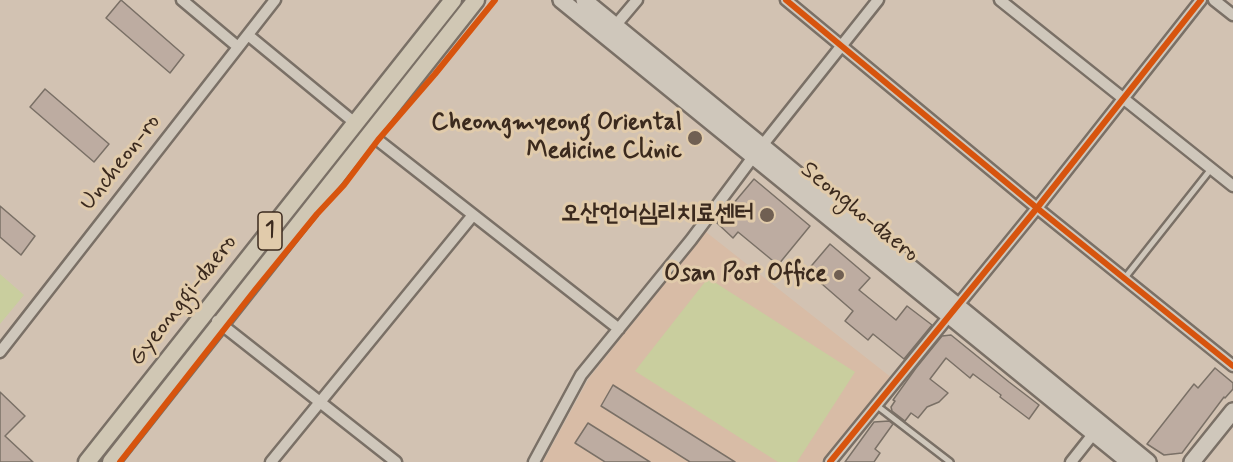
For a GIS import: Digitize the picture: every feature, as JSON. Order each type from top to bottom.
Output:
[{"type":"main road","name":"Gyeonggi-daero","points":[[87,462],[453,0]]},
{"type":"main road","name":"Gyeonggi-daero","points":[[111,462],[476,0]]},
{"type":"main road","name":"Seongho-daero","points":[[561,0],[758,151],[953,310],[1148,462]]},
{"type":"main road","name":"Seongho-daero","points":[[584,0],[758,151]]},
{"type":"main road","name":"Seongho-daero","points":[[953,310],[1129,462]]},
{"type":"main road","points":[[1192,462],[1233,411]]},
{"type":"street","points":[[182,0],[238,47]]},
{"type":"street","name":"Uncheon-ro","points":[[0,352],[275,0]]},
{"type":"street","points":[[615,26],[637,0]]},
{"type":"street","points":[[786,0],[1037,208],[1233,366]]},
{"type":"street","points":[[534,462],[581,375],[691,240],[758,151],[878,0]]},
{"type":"street","points":[[1000,0],[1233,186]]},
{"type":"street","points":[[830,462],[1037,208],[1201,0]]},
{"type":"street","points":[[1214,0],[1233,15]]},
{"type":"street","points":[[248,35],[356,123]]},
{"type":"street","points":[[370,134],[619,329]]},
{"type":"street","points":[[271,462],[473,214]]},
{"type":"street","points":[[206,312],[396,462]]},
{"type":"street","points":[[1071,462],[1094,433]]},
{"type":"lane","points":[[1124,279],[1211,169]]},
{"type":"lane","points":[[876,405],[950,462]]},
{"type":"shaded area","points":[[706,232],[892,378],[822,462],[543,462],[589,378]]},
{"type":"green space","points":[[0,274],[24,295],[0,324]]},
{"type":"green space","points":[[708,278],[855,372],[797,462],[778,462],[635,371]]},
{"type":"building","points":[[121,0],[184,55],[170,73],[106,18]]},
{"type":"building","points":[[45,89],[109,144],[94,162],[30,107]]},
{"type":"building","points":[[754,179],[810,226],[778,265],[738,232],[733,238],[717,223]]},
{"type":"building","points":[[0,206],[35,236],[21,255],[0,237]]},
{"type":"building","points":[[830,244],[870,278],[859,290],[896,320],[907,306],[932,325],[904,359],[873,334],[868,340],[845,321],[853,311],[807,271]]},
{"type":"building","points":[[951,335],[1039,405],[1029,419],[973,374],[970,378],[946,358],[930,379],[948,393],[939,402],[927,407],[918,418],[911,413],[905,421],[892,411],[891,407],[895,401],[893,400],[916,368],[942,336]]},
{"type":"building","points":[[1215,368],[1233,383],[1233,389],[1224,397],[1182,453],[1164,455],[1147,444],[1194,384],[1198,388]]},
{"type":"building","points":[[613,385],[735,462],[690,462],[601,406]]},
{"type":"building","points":[[0,392],[25,416],[5,436],[33,462],[0,462]]},
{"type":"building","points":[[889,421],[893,424],[875,449],[880,453],[874,462],[845,462],[874,422]]},
{"type":"building","points":[[588,423],[650,462],[605,462],[575,443]]},
{"type":"cycle path","points":[[120,462],[255,290],[495,0]]},
{"type":"cycle path","points":[[786,0],[1037,208],[1233,366]]},
{"type":"cycle path","points":[[830,462],[1037,208],[1201,0]]},
{"type":"place","name":"Cheongmyeong Oriental Medicine Clinic","points":[[695,138]]},
{"type":"place","name":"오산언어심리치료센터","points":[[767,215]]},
{"type":"place","name":"Osan Post Office","points":[[839,275]]}]
